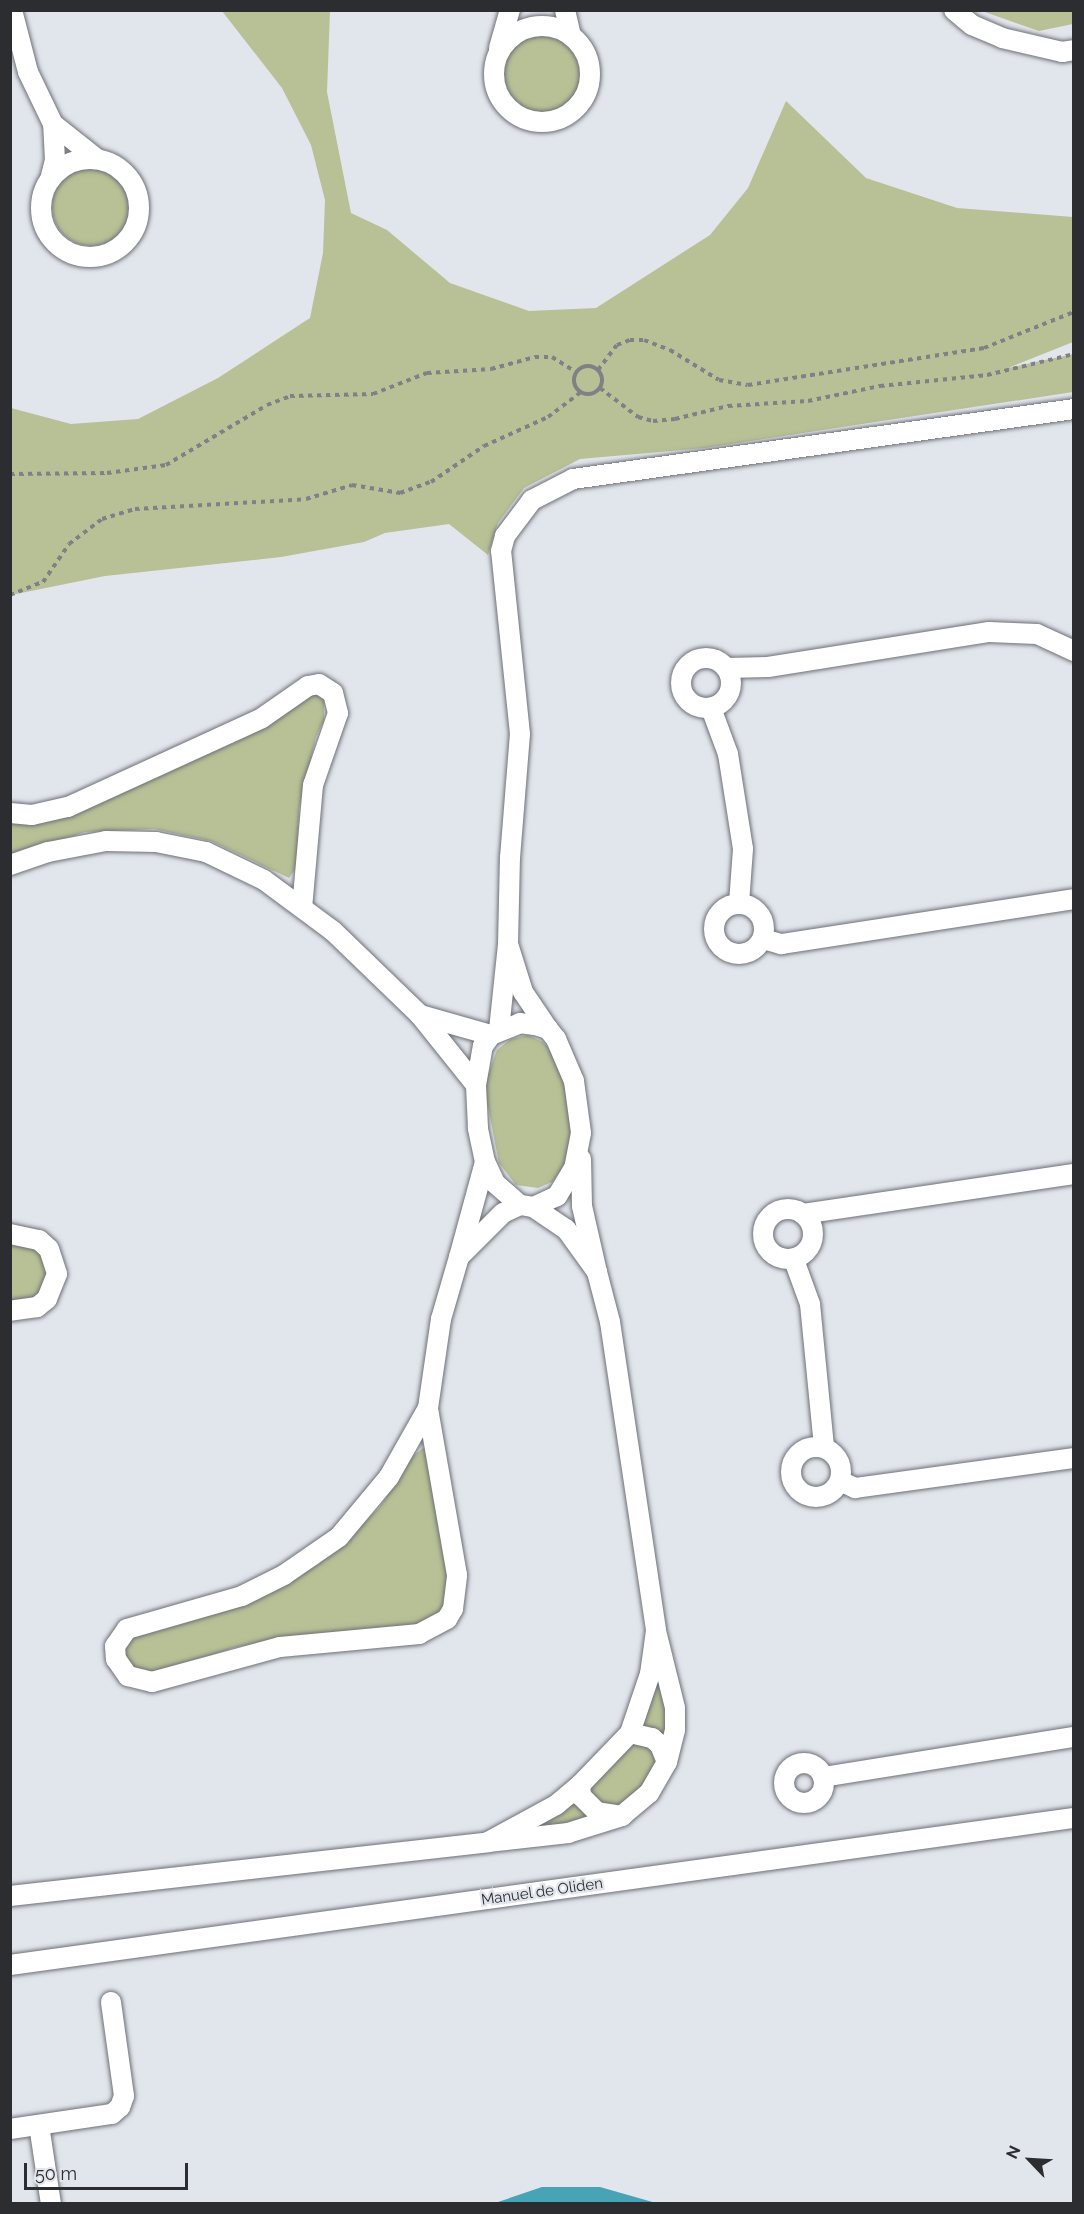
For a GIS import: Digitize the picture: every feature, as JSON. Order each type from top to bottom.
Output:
[{"type":"street","points":[[12,10],[28,72],[53,124],[55,160],[43,195],[42,212],[56,242],[69,252],[102,255],[130,237],[139,205],[136,188],[126,174],[97,159],[53,124]]},
{"type":"street","points":[[510,10],[493,74],[504,104],[524,118],[548,122],[577,108],[590,78],[582,46],[571,34],[565,10]]},
{"type":"street","points":[[954,10],[972,25],[1002,38],[1062,52],[1074,50]]},
{"type":"street","points":[[496,57],[509,39],[528,28],[550,27],[571,34]]},
{"type":"street","points":[[50,180],[70,163],[97,159]]},
{"type":"street","points":[[495,1033],[508,944],[510,858],[520,734],[501,551],[505,536],[532,500],[573,479],[1074,409]]},
{"type":"street","points":[[711,708],[688,701],[680,677],[689,663],[705,657],[727,668],[768,667],[989,632],[1037,634],[1074,651]]},
{"type":"street","points":[[711,708],[730,692],[727,668]]},
{"type":"street","points":[[10,813],[32,815],[68,807],[262,718],[308,686],[319,684],[333,693],[338,713],[313,785],[302,908]]},
{"type":"street","points":[[711,708],[728,754],[743,849],[739,904]]},
{"type":"street","points":[[10,865],[48,852],[106,841],[183,845],[236,864],[302,908],[354,948],[420,1015],[476,1085]]},
{"type":"street","points":[[763,939],[781,944],[1074,899]]},
{"type":"street","points":[[739,904],[761,915],[763,939],[752,951],[736,955],[716,941],[714,924],[717,916],[739,904]]},
{"type":"street","points":[[10,1896],[568,1833],[622,1816],[649,1793],[667,1762],[675,1730],[675,1708],[656,1631],[610,1322],[582,1206],[580,1107],[569,1063],[523,992],[508,944]]},
{"type":"street","points":[[420,1015],[495,1033]]},
{"type":"street","points":[[548,1029],[520,1023],[495,1033],[483,1046],[476,1085],[478,1128],[485,1162],[495,1183],[526,1206],[567,1228],[597,1272]]},
{"type":"street","points":[[459,1257],[503,1213],[557,1197],[574,1168],[580,1147]]},
{"type":"street","points":[[428,1408],[388,1477],[339,1537],[284,1575],[242,1596],[127,1629],[115,1646],[116,1659],[128,1676],[152,1682],[280,1647],[400,1637],[441,1625],[453,1609],[457,1575],[428,1408],[441,1318],[485,1162]]},
{"type":"street","points":[[794,1260],[770,1253],[763,1229],[779,1210],[803,1214],[1074,1174]]},
{"type":"street","points":[[794,1260],[807,1251],[813,1236],[803,1214]]},
{"type":"street","points":[[10,1234],[39,1240],[49,1249],[57,1274],[54,1287],[42,1303],[24,1312],[10,1311]]},
{"type":"street","points":[[794,1260],[810,1305],[824,1448]]},
{"type":"street","points":[[808,1448],[824,1448],[838,1458],[840,1481],[830,1494],[814,1497],[794,1484],[791,1467],[800,1452],[808,1448]]},
{"type":"street","points":[[840,1481],[855,1488],[1074,1458]]},
{"type":"street","points":[[488,1842],[556,1805],[580,1785],[630,1733],[650,1674],[656,1631]]},
{"type":"street","points":[[630,1733],[652,1738],[660,1745],[667,1762]]},
{"type":"street","points":[[823,1777],[1074,1737]]},
{"type":"street","points":[[580,1785],[581,1796],[588,1806],[597,1812],[622,1816]]},
{"type":"street","name":"Manuel de Oliden","points":[[10,1965],[1074,1818]]},
{"type":"street","points":[[10,2129],[112,2114],[120,2107],[124,2096],[111,2002]]},
{"type":"street","points":[[39,2125],[51,2204]]},
{"type":"path","points":[[1074,312],[984,348],[748,385],[733,385],[711,376],[670,350],[644,340],[617,345],[598,370],[600,387],[638,417],[675,420],[728,406],[808,401],[880,386],[987,375],[1074,354]]},
{"type":"path","points":[[10,474],[107,473],[166,465],[267,405],[290,396],[373,394],[428,373],[491,369],[535,357],[552,357],[576,372]]},
{"type":"path","points":[[576,372],[588,366],[598,370]]},
{"type":"path","points":[[576,372],[574,386],[581,392],[590,394],[600,387]]},
{"type":"path","points":[[10,595],[43,582],[69,544],[102,519],[135,509],[306,499],[352,485],[400,493],[431,482],[484,446],[548,417],[581,392]]},
{"type":"green space","points":[[222,11],[330,11],[327,92],[351,213],[387,230],[450,283],[529,311],[596,308],[710,235],[748,188],[786,101],[866,178],[957,208],[1073,217],[1073,342],[1008,368],[1073,354],[1073,392],[705,448],[580,459],[524,488],[498,523],[488,555],[449,524],[385,533],[364,542],[281,557],[105,576],[11,595],[11,408],[71,424],[138,419],[218,378],[310,318],[323,253],[325,200],[311,145],[282,88]]},
{"type":"green space","points":[[982,11],[1073,11],[1073,24],[1039,31]]},
{"type":"green space","points":[[535,34],[551,34],[565,40],[576,51],[582,65],[582,81],[576,95],[565,106],[551,112],[535,112],[521,106],[510,95],[504,81],[504,65],[510,51],[521,40]]},
{"type":"green space","points":[[83,168],[99,168],[113,174],[124,185],[130,199],[130,215],[124,229],[113,240],[99,246],[83,246],[69,240],[58,229],[52,215],[52,199],[58,185],[69,174]]},
{"type":"green space","points":[[318,693],[324,701],[324,720],[316,737],[299,809],[297,867],[289,878],[211,841],[154,829],[85,832],[11,857],[11,821],[20,821]]},
{"type":"green space","points":[[528,1035],[543,1042],[555,1055],[575,1122],[563,1171],[552,1182],[538,1188],[516,1185],[499,1163],[484,1086],[497,1050],[511,1039]]},
{"type":"green space","points":[[10,1242],[37,1248],[48,1265],[46,1285],[33,1301],[11,1304]]},
{"type":"green space","points":[[423,1448],[430,1450],[450,1577],[444,1611],[428,1624],[287,1637],[232,1648],[168,1671],[144,1675],[129,1666],[124,1653],[131,1639],[149,1627],[217,1614],[253,1602],[319,1564],[379,1508],[413,1456]]},
{"type":"green space","points":[[655,1668],[664,1694],[666,1741],[640,1726]]},
{"type":"green space","points":[[639,1737],[661,1758],[648,1784],[617,1810],[589,1797],[590,1788]]},
{"type":"green space","points":[[570,1800],[601,1817],[533,1832],[532,1826]]},
{"type":"water","points":[[542,2187],[600,2187],[656,2203],[495,2203]]}]
